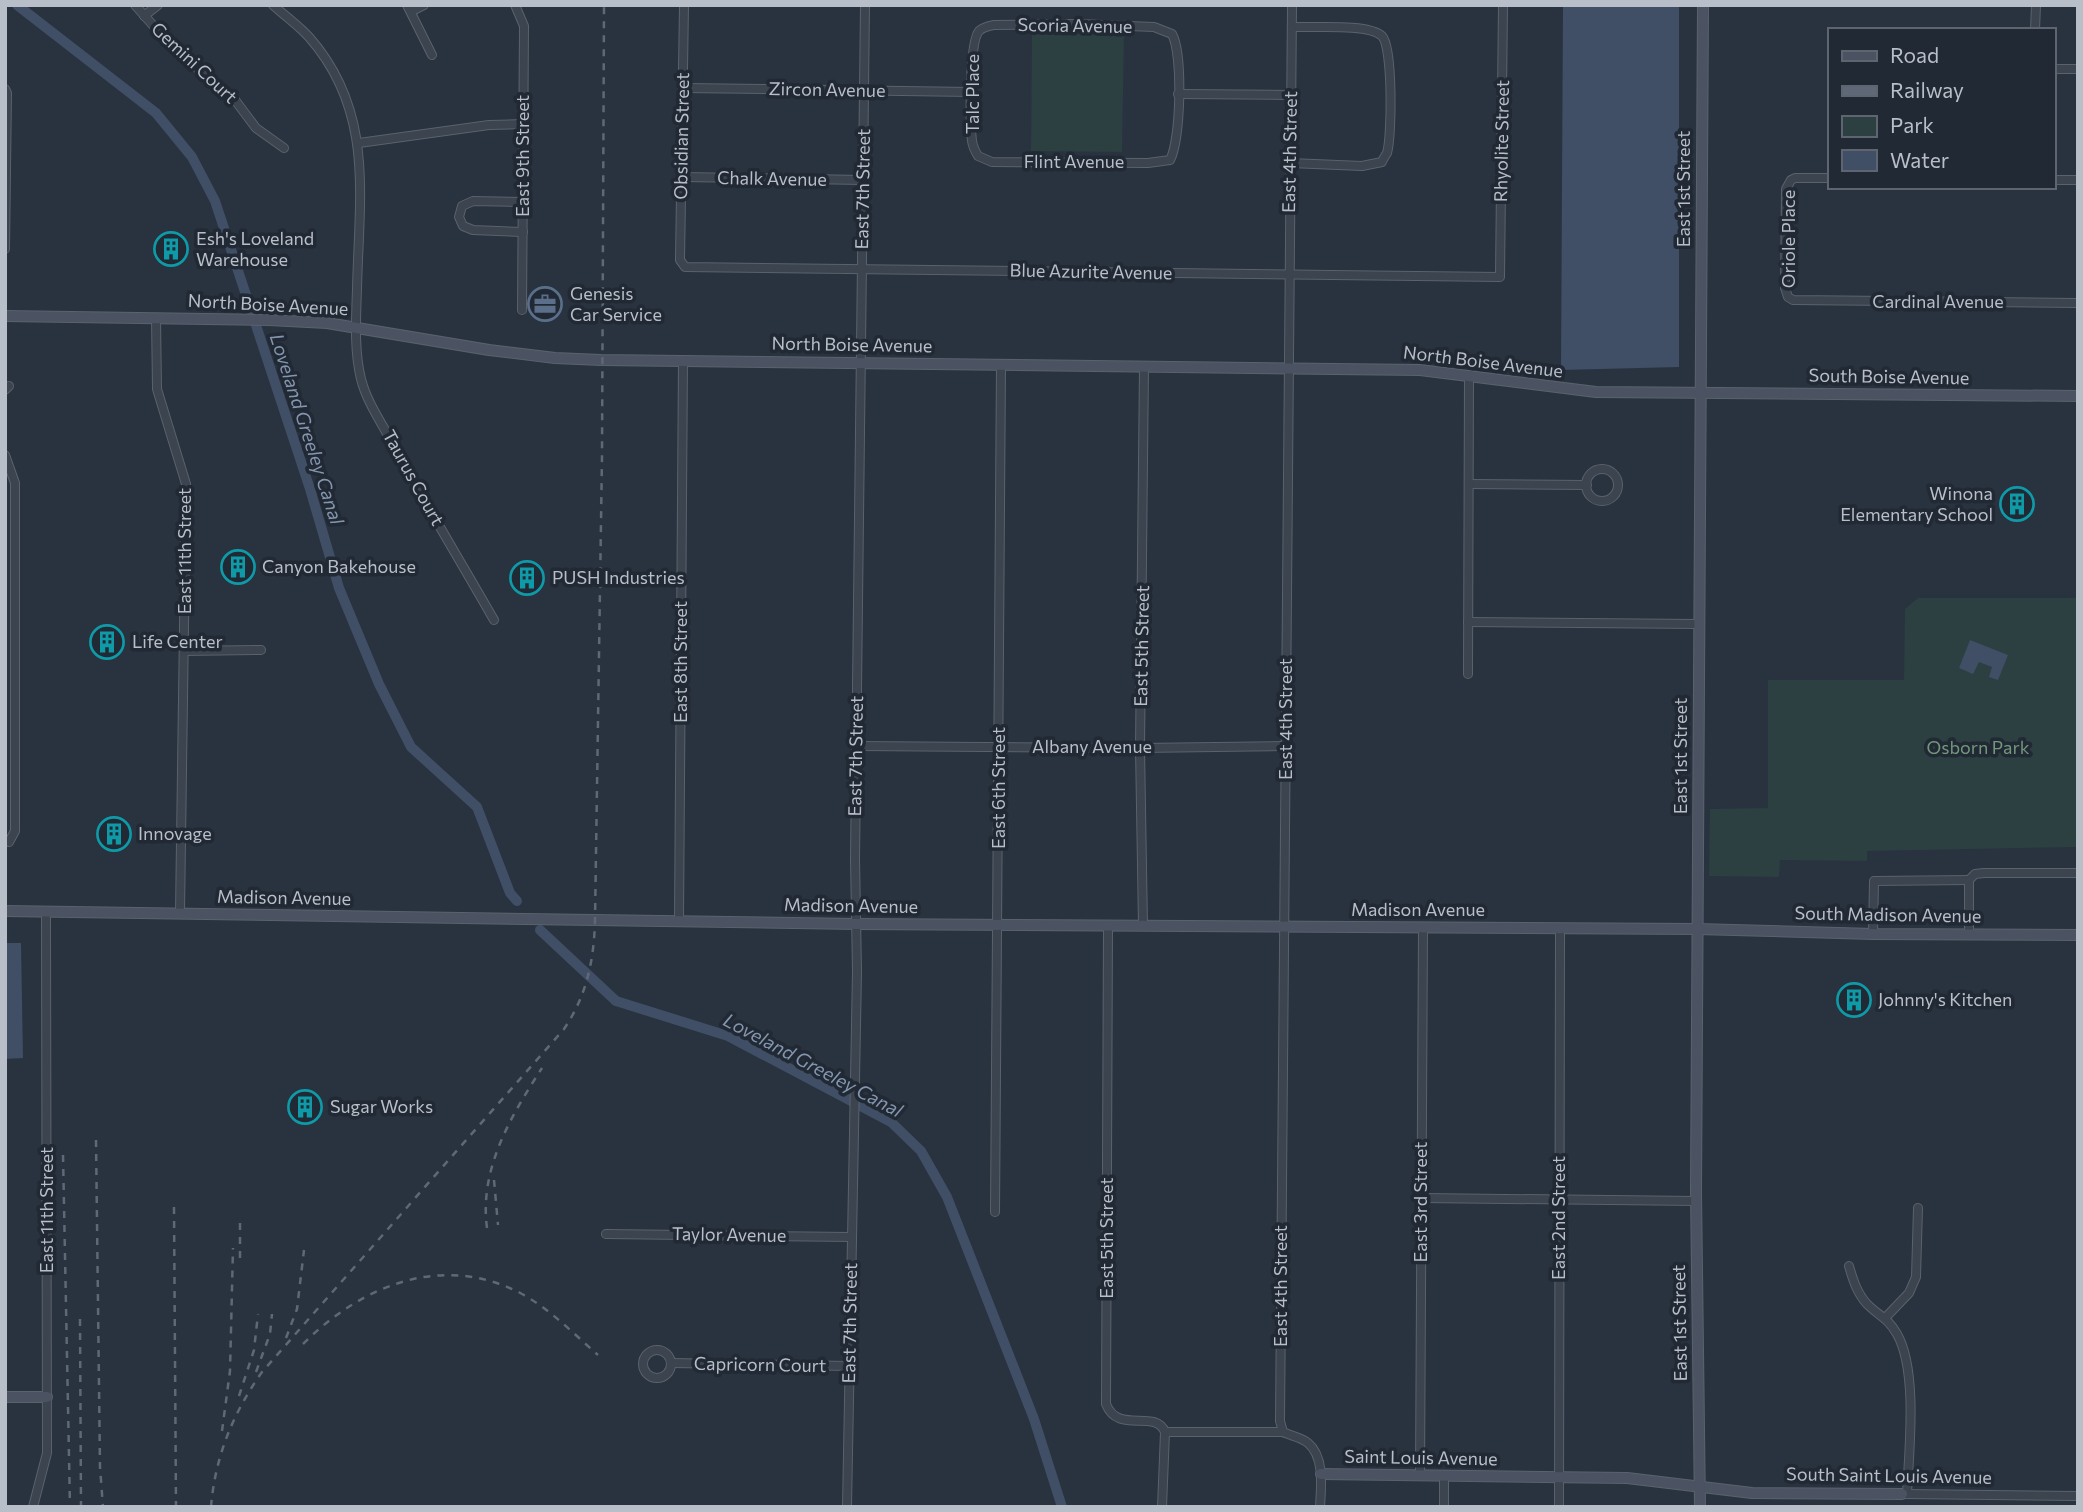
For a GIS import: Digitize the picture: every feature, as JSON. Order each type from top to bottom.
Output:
[{"type":"main road","name":"East 1st Street","points":[[1700,1507],[1696,1201],[1703,5]]},
{"type":"main road","name":"North Boise Avenue","points":[[5,316],[268,320],[356,327],[536,356],[601,360],[1420,370],[1596,392],[1700,392]]},
{"type":"main road","name":"South Boise Avenue","points":[[1700,392],[2078,396]]},
{"type":"main road","name":"Madison Avenue","points":[[5,911],[856,924],[1697,929]]},
{"type":"main road","name":"South Madison Avenue","points":[[1697,929],[1873,934],[2078,935]]},
{"type":"main road","points":[[5,1397],[47,1397]]},
{"type":"main road","name":"Saint Louis Avenue","points":[[1321,1474],[1627,1478],[1700,1487]]},
{"type":"main road","name":"South Saint Louis Avenue","points":[[1700,1487],[1752,1493],[1905,1494]]},
{"type":"street","name":"Gemini Court","points":[[135,5],[174,49],[234,100],[256,128],[284,148]]},
{"type":"street","points":[[144,16],[158,5]]},
{"type":"street","points":[[273,5],[308,36],[330,66],[348,103],[359,143],[356,327]]},
{"type":"street","points":[[424,5],[410,8],[432,55]]},
{"type":"street","name":"East 9th Street","points":[[515,5],[524,26],[523,310]]},
{"type":"street","name":"Obsidian Street","points":[[683,265],[680,260],[684,5]]},
{"type":"street","name":"East 7th Street","points":[[847,1507],[854,1116],[865,5]]},
{"type":"street","name":"East 4th Street","points":[[1283,1432],[1280,1421],[1283,927],[1292,5]]},
{"type":"street","name":"Rhyolite Street","points":[[1500,277],[1503,5]]},
{"type":"street","points":[[2035,28],[2036,5]]},
{"type":"street","name":"Scoria Avenue","points":[[978,32],[994,25],[1154,27],[1172,34],[1178,50],[1178,94]]},
{"type":"street","points":[[1290,163],[1362,166],[1381,162],[1387,153],[1389,142],[1390,97],[1390,57],[1382,36],[1374,31],[1361,29],[1292,27]]},
{"type":"street","name":"Talc Place","points":[[978,32],[973,52],[972,92],[972,139],[978,156]]},
{"type":"street","points":[[2055,69],[2078,69]]},
{"type":"street","name":"Zircon Avenue","points":[[682,88],[972,92]]},
{"type":"street","points":[[5,89],[5,249]]},
{"type":"street","points":[[1178,94],[1291,95]]},
{"type":"street","name":"Flint Avenue","points":[[978,156],[992,162],[1148,163],[1170,160],[1177,140],[1178,94]]},
{"type":"street","points":[[359,143],[489,125],[523,124]]},
{"type":"street","name":"Chalk Avenue","points":[[681,177],[863,180]]},
{"type":"street","name":"Oriole Place","points":[[1798,301],[1788,297],[1785,288],[1786,189],[1791,180],[1828,178]]},
{"type":"street","points":[[2055,180],[2078,180]]},
{"type":"street","points":[[523,202],[472,201],[461,206],[459,217],[463,226],[472,230],[523,232]]},
{"type":"street","name":"Blue Azurite Avenue","points":[[683,265],[694,268],[1500,277]]},
{"type":"street","name":"Cardinal Avenue","points":[[1798,301],[2078,303]]},
{"type":"street","name":"East 11th Street","points":[[156,318],[157,389],[186,484],[180,914]]},
{"type":"street","name":"Taurus Court","points":[[356,327],[361,381],[370,401],[495,621]]},
{"type":"street","name":"East 8th Street","points":[[679,921],[683,360]]},
{"type":"street","name":"East 6th Street","points":[[995,1212],[1001,364]]},
{"type":"street","name":"East 5th Street","points":[[1143,926],[1140,748],[1144,366]]},
{"type":"street","points":[[1468,674],[1469,375]]},
{"type":"street","points":[[5,455],[15,483],[10,636],[10,734],[15,831],[9,842]]},
{"type":"street","points":[[1605,470],[1615,476],[1618,487],[1613,497],[1601,501],[1591,496],[1587,485],[1594,472],[1605,470]]},
{"type":"street","points":[[1469,484],[1587,485]]},
{"type":"street","points":[[1468,622],[1699,624]]},
{"type":"street","points":[[184,651],[261,650]]},
{"type":"street","name":"Albany Avenue","points":[[856,746],[1285,746]]},
{"type":"street","points":[[1873,934],[1874,881],[1969,880],[1975,874],[1984,873],[2078,873]]},
{"type":"street","points":[[1969,880],[1969,934]]},
{"type":"street","name":"East 11th Street","points":[[33,1507],[47,1453],[46,912]]},
{"type":"street","name":"East 5th Street","points":[[1108,926],[1106,1404],[1110,1413],[1119,1420],[1155,1422],[1160,1424],[1165,1432]]},
{"type":"street","name":"East 3rd Street","points":[[1420,1475],[1423,928]]},
{"type":"street","name":"East 2nd Street","points":[[1559,1507],[1560,929]]},
{"type":"street","points":[[1422,1198],[1696,1201]]},
{"type":"street","points":[[1886,1317],[1914,1286],[1918,1269],[1918,1208]]},
{"type":"street","name":"Taylor Avenue","points":[[606,1234],[852,1237]]},
{"type":"street","points":[[1849,1266],[1861,1296],[1869,1306],[1886,1317],[1901,1342],[1908,1367],[1905,1494]]},
{"type":"street","name":"Capricorn Court","points":[[671,1363],[849,1366]]},
{"type":"street","points":[[1162,1507],[1165,1432]]},
{"type":"street","name":"Saint Louis Avenue","points":[[1165,1432],[1283,1432],[1310,1444],[1321,1474]]},
{"type":"street","points":[[1321,1474],[1321,1507]]},
{"type":"street","points":[[1444,1476],[1444,1507]]},
{"type":"street","name":"South Saint Louis Avenue","points":[[1905,1494],[2078,1496]]},
{"type":"green space","points":[[1032,33],[1124,34],[1122,152],[1031,151]]},
{"type":"green space","name":"Osborn Park","points":[[1918,598],[2078,598],[2078,847],[1867,851],[1867,861],[1780,860],[1779,877],[1709,876],[1710,809],[1768,808],[1768,680],[1904,680],[1905,609]]},
{"type":"water","points":[[1563,5],[1679,5],[1679,367],[1561,370]]},
{"type":"water","points":[[1970,640],[2008,655],[1998,680],[1989,677],[1992,667],[1979,662],[1973,674],[1959,668]]},
{"type":"water","points":[[5,943],[21,943],[23,1058],[5,1059]]},
{"type":"waterway","name":"Loveland Greeley Canal","points":[[17,5],[156,113],[192,157],[215,201],[310,489],[339,588],[379,684],[411,747],[477,807],[510,893],[517,901]]},
{"type":"waterway","name":"Loveland Greeley Canal","points":[[540,930],[616,1001],[728,1036],[891,1122],[921,1151],[947,1197],[1034,1419],[1062,1507]]},
{"type":"railway","points":[[211,1507],[221,1453],[227,1436],[242,1403],[262,1372],[564,1029],[588,977],[595,920],[602,456],[604,5]]},
{"type":"railway","points":[[487,1228],[486,1206],[493,1164],[509,1124],[542,1068]]},
{"type":"railway","points":[[96,1140],[100,1467],[103,1507]]},
{"type":"railway","points":[[63,1155],[70,1507]]},
{"type":"railway","points":[[494,1180],[498,1225]]},
{"type":"railway","points":[[174,1207],[176,1507]]},
{"type":"railway","points":[[240,1223],[240,1258]]},
{"type":"railway","points":[[222,1431],[230,1371],[233,1248]]},
{"type":"railway","points":[[286,1338],[297,1309],[304,1250]]},
{"type":"railway","points":[[303,1344],[351,1305],[377,1291],[405,1281],[434,1276],[463,1276],[492,1282],[533,1300],[598,1355]]},
{"type":"railway","points":[[239,1396],[254,1350],[258,1314]]},
{"type":"railway","points":[[256,1372],[270,1334],[272,1314]]},
{"type":"railway","points":[[80,1319],[81,1507]]},
{"type":"place","name":"Esh's Loveland Warehouse","points":[[171,249]]},
{"type":"place","name":"Genesis Car Service","points":[[545,304]]},
{"type":"place","name":"Winona Elementary School","points":[[2017,504]]},
{"type":"place","name":"Canyon Bakehouse","points":[[238,567]]},
{"type":"place","name":"PUSH Industries","points":[[527,578]]},
{"type":"place","name":"Life Center","points":[[107,642]]},
{"type":"place","name":"Innovage","points":[[114,834]]},
{"type":"place","name":"Johnny's Kitchen","points":[[1854,1000]]},
{"type":"place","name":"Sugar Works","points":[[305,1107]]}]
